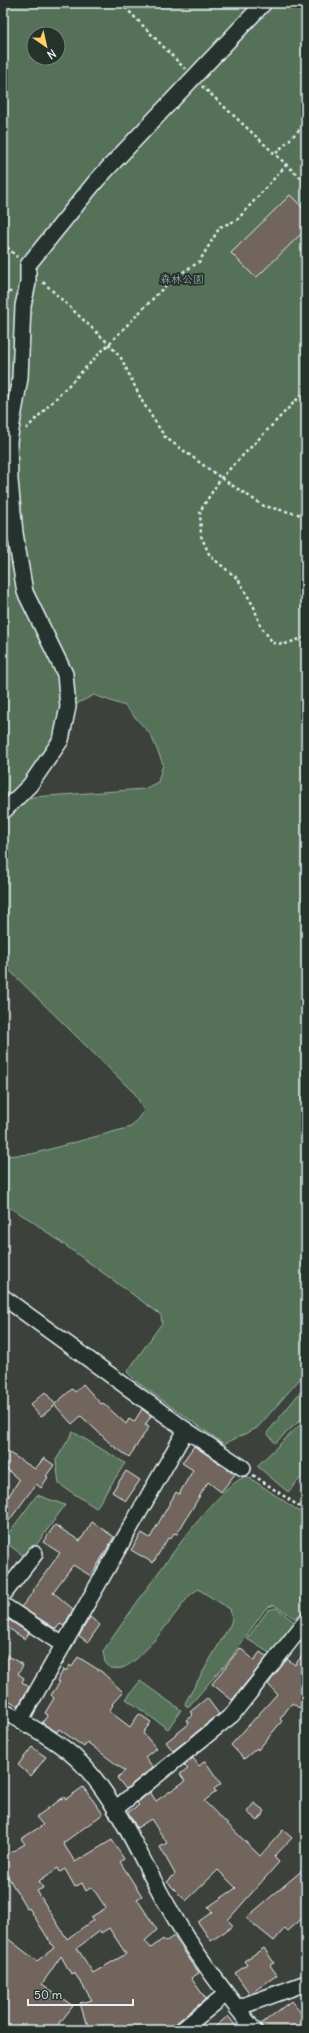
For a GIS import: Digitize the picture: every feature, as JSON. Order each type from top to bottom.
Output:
[{"type":"street","points":[[3,812],[30,785],[61,740],[68,707],[65,674],[25,592],[15,533],[10,480],[9,441],[20,378],[23,306],[28,283],[28,267],[96,181],[264,3]]},
{"type":"street","points":[[3,1297],[186,1430],[243,1468]]},
{"type":"street","points":[[20,1721],[186,1430]]},
{"type":"street","points":[[3,1595],[35,1554]]},
{"type":"street","points":[[3,1605],[63,1645]]},
{"type":"street","points":[[115,1809],[232,1715],[306,1621]]},
{"type":"street","points":[[3,1711],[80,1762],[96,1779],[115,1809],[169,1909],[226,1994],[254,2030]]},
{"type":"street","points":[[237,2008],[306,1983]]},
{"type":"street","points":[[182,2030],[226,1994]]},
{"type":"path","points":[[121,3],[193,78],[276,153],[306,183]]},
{"type":"path","points":[[276,153],[306,123]]},
{"type":"path","points":[[9,441],[20,436],[108,343],[172,279],[199,262],[220,227],[237,220],[287,164]]},
{"type":"path","points":[[3,243],[108,343],[121,358],[142,401],[165,437],[221,478],[264,506],[306,516]]},
{"type":"path","points":[[306,390],[221,478],[200,510],[201,536],[210,556],[238,579],[254,607],[260,625],[273,643],[285,644],[306,637]]},
{"type":"path","points":[[243,1468],[306,1511]]},
{"type":"green space","name":"森林公園","points":[[3,3],[306,3],[306,1372],[257,1428],[224,1444],[137,1382],[127,1372],[162,1323],[161,1315],[29,1219],[3,1204],[3,1156],[32,1154],[131,1127],[144,1111],[136,1095],[3,964],[3,821],[25,801],[33,797],[144,789],[158,782],[163,764],[151,735],[125,706],[94,695],[78,703],[26,778],[3,804]]},
{"type":"green space","points":[[306,1385],[306,1415],[275,1443],[267,1433]]},
{"type":"green space","points":[[306,1419],[306,1472],[288,1492],[257,1466]]},
{"type":"green space","points":[[73,1432],[125,1463],[96,1508],[59,1484],[56,1460]]},
{"type":"green space","points":[[247,1476],[306,1516],[306,1610],[296,1619],[274,1605],[266,1608],[230,1659],[189,1706],[186,1706],[185,1703],[230,1625],[232,1619],[230,1609],[198,1589],[190,1595],[158,1636],[140,1656],[131,1663],[122,1668],[110,1668],[105,1662],[103,1651],[172,1554],[194,1526],[214,1502],[233,1484]]},
{"type":"green space","points":[[37,1495],[65,1505],[27,1558],[3,1541]]},
{"type":"green space","points":[[276,1608],[296,1623],[271,1654],[247,1639],[268,1610]]},
{"type":"green space","points":[[140,1681],[181,1710],[168,1729],[126,1699]]},
{"type":"building","points":[[290,195],[306,211],[306,229],[256,278],[231,253]]},
{"type":"building","points":[[83,1384],[101,1404],[103,1403],[126,1424],[129,1419],[134,1422],[142,1409],[151,1416],[145,1425],[149,1427],[129,1457],[112,1445],[81,1416],[72,1424],[55,1405],[41,1417],[30,1405],[45,1392],[55,1404],[72,1389],[75,1392]]},
{"type":"building","points":[[194,1446],[235,1474],[221,1492],[208,1482],[177,1534],[174,1533],[170,1539],[168,1538],[153,1563],[131,1550],[142,1533],[150,1538],[176,1492],[179,1494],[193,1470],[182,1463]]},
{"type":"building","points":[[3,1449],[35,1469],[44,1458],[54,1465],[46,1476],[48,1477],[41,1488],[36,1484],[3,1529],[3,1505],[19,1480],[3,1466]]},
{"type":"building","points":[[126,1471],[140,1480],[126,1501],[112,1492]]},
{"type":"building","points":[[92,1522],[114,1537],[91,1576],[73,1565],[53,1592],[73,1609],[64,1626],[60,1624],[56,1629],[21,1607],[60,1553],[43,1542],[55,1525],[80,1541]]},
{"type":"building","points":[[90,1617],[100,1625],[88,1642],[79,1636]]},
{"type":"building","points":[[9,1620],[29,1633],[25,1639],[5,1626]]},
{"type":"building","points":[[240,1648],[254,1660],[260,1652],[267,1657],[232,1700],[212,1684]]},
{"type":"building","points":[[306,1650],[306,1698],[299,1708],[292,1703],[280,1719],[282,1721],[258,1750],[257,1748],[244,1759],[231,1745],[277,1694],[268,1684],[287,1659],[295,1665]]},
{"type":"building","points":[[3,1653],[23,1665],[18,1674],[24,1678],[22,1682],[29,1687],[18,1706],[3,1697]]},
{"type":"building","points":[[78,1657],[102,1672],[123,1692],[112,1704],[113,1705],[109,1711],[130,1727],[139,1714],[151,1722],[143,1733],[156,1748],[145,1757],[153,1767],[126,1789],[117,1778],[125,1771],[87,1742],[84,1747],[59,1729],[57,1732],[42,1723],[48,1715],[45,1713],[54,1698],[51,1695],[60,1682],[57,1681],[64,1669],[66,1671],[70,1665],[72,1667]]},
{"type":"building","points":[[207,1698],[219,1714],[173,1751],[166,1742],[189,1724],[186,1720],[193,1715],[190,1712]]},
{"type":"building","points":[[32,1747],[46,1757],[31,1776],[18,1765]]},
{"type":"building","points":[[193,1758],[199,1766],[205,1761],[221,1784],[214,1789],[216,1792],[204,1801],[260,1856],[283,1830],[292,1838],[274,1857],[279,1862],[228,1920],[233,1926],[211,1941],[198,1922],[212,1912],[208,1907],[236,1888],[218,1870],[186,1901],[167,1882],[175,1874],[160,1847],[167,1843],[151,1819],[137,1828],[128,1812],[139,1805],[137,1803],[150,1792],[156,1801],[185,1781],[180,1774],[188,1769],[184,1765]]},
{"type":"building","points":[[83,1787],[103,1814],[63,1843],[75,1862],[112,1840],[124,1859],[120,1862],[142,1896],[137,1899],[157,1930],[145,1941],[151,1948],[163,1939],[165,1942],[174,1936],[199,1973],[191,1978],[206,1999],[176,2023],[173,2030],[91,2030],[88,2022],[86,2023],[80,2003],[92,2000],[74,1972],[71,1974],[61,1956],[42,1984],[73,2006],[54,2030],[3,2030],[3,1935],[37,1961],[54,1948],[29,1908],[27,1909],[8,1877],[3,1880],[3,1857],[25,1844],[21,1839],[43,1825],[36,1817],[64,1797],[66,1799]],"holes":[[[58,1868],[60,1872],[65,1869],[75,1887],[82,1883],[86,1891],[92,1887],[106,1908],[91,1917],[93,1920],[67,1939],[37,1891],[43,1888],[39,1881]],[[109,1928],[126,1954],[93,1973],[77,1948],[100,1931],[101,1933]]]},
{"type":"building","points":[[254,1803],[265,1811],[258,1821],[247,1812]]},
{"type":"building","points":[[306,1867],[306,1915],[288,1931],[285,1928],[274,1941],[246,1918]]},
{"type":"building","points":[[264,1948],[274,1963],[270,1965],[277,1975],[250,1994],[235,1973],[247,1965],[244,1961]]},
{"type":"building","points":[[291,2001],[306,2019],[306,2030],[263,2030],[261,2024]]},
{"type":"building","points":[[228,2016],[239,2030],[211,2030]]}]
